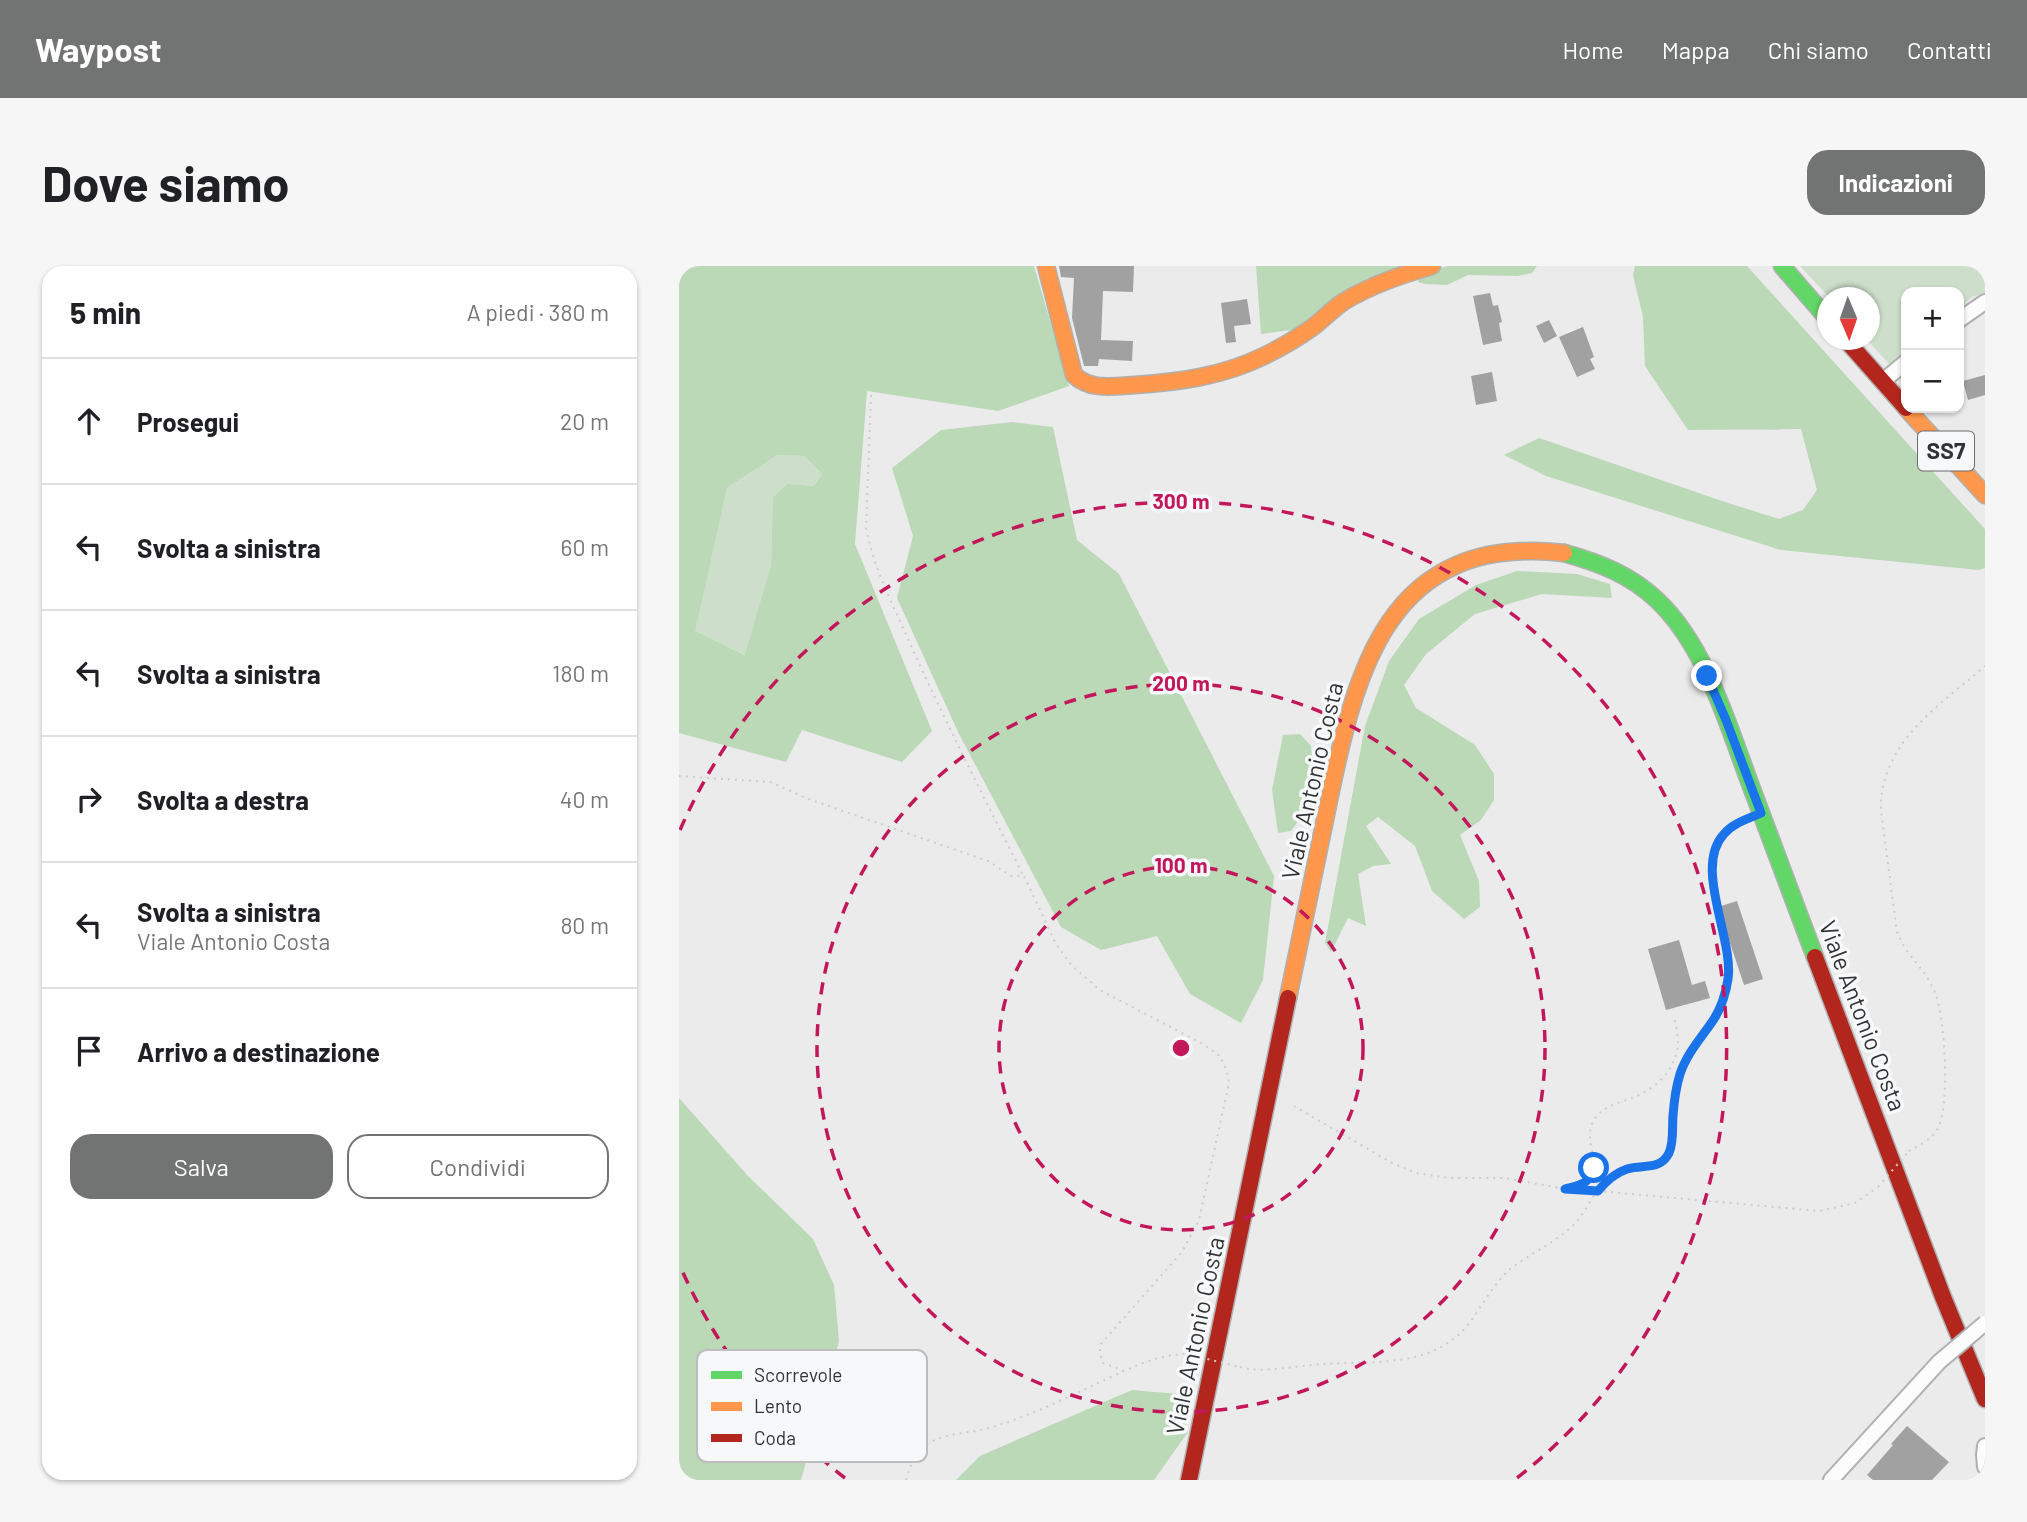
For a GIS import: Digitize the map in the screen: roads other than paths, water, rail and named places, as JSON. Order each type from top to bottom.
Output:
[{"type":"main road","points":[[1047,266],[1074,375],[1083,383],[1101,386],[1185,379],[1234,369],[1298,336],[1356,295],[1402,275],[1432,266]]},
{"type":"main road","points":[[1782,266],[1817,306]]},
{"type":"main road","name":"SS7","points":[[1855,350],[1901,402]]},
{"type":"main road","name":"SS7","points":[[1911,413],[1985,495]]},
{"type":"main road","name":"Viale Antonio Costa","points":[[1189,1480],[1341,741],[1367,660],[1385,627],[1400,607],[1425,583],[1466,561],[1495,554],[1532,551],[1575,554],[1596,560],[1619,571],[1660,603],[1689,643],[1717,698],[1984,1396]]},
{"type":"street","points":[[1964,317],[1985,302]]},
{"type":"street","points":[[1883,382],[1901,366]]},
{"type":"street","points":[[1831,1480],[1939,1362],[1985,1322]]},
{"type":"street","points":[[1985,1446],[1985,1467]]}]
